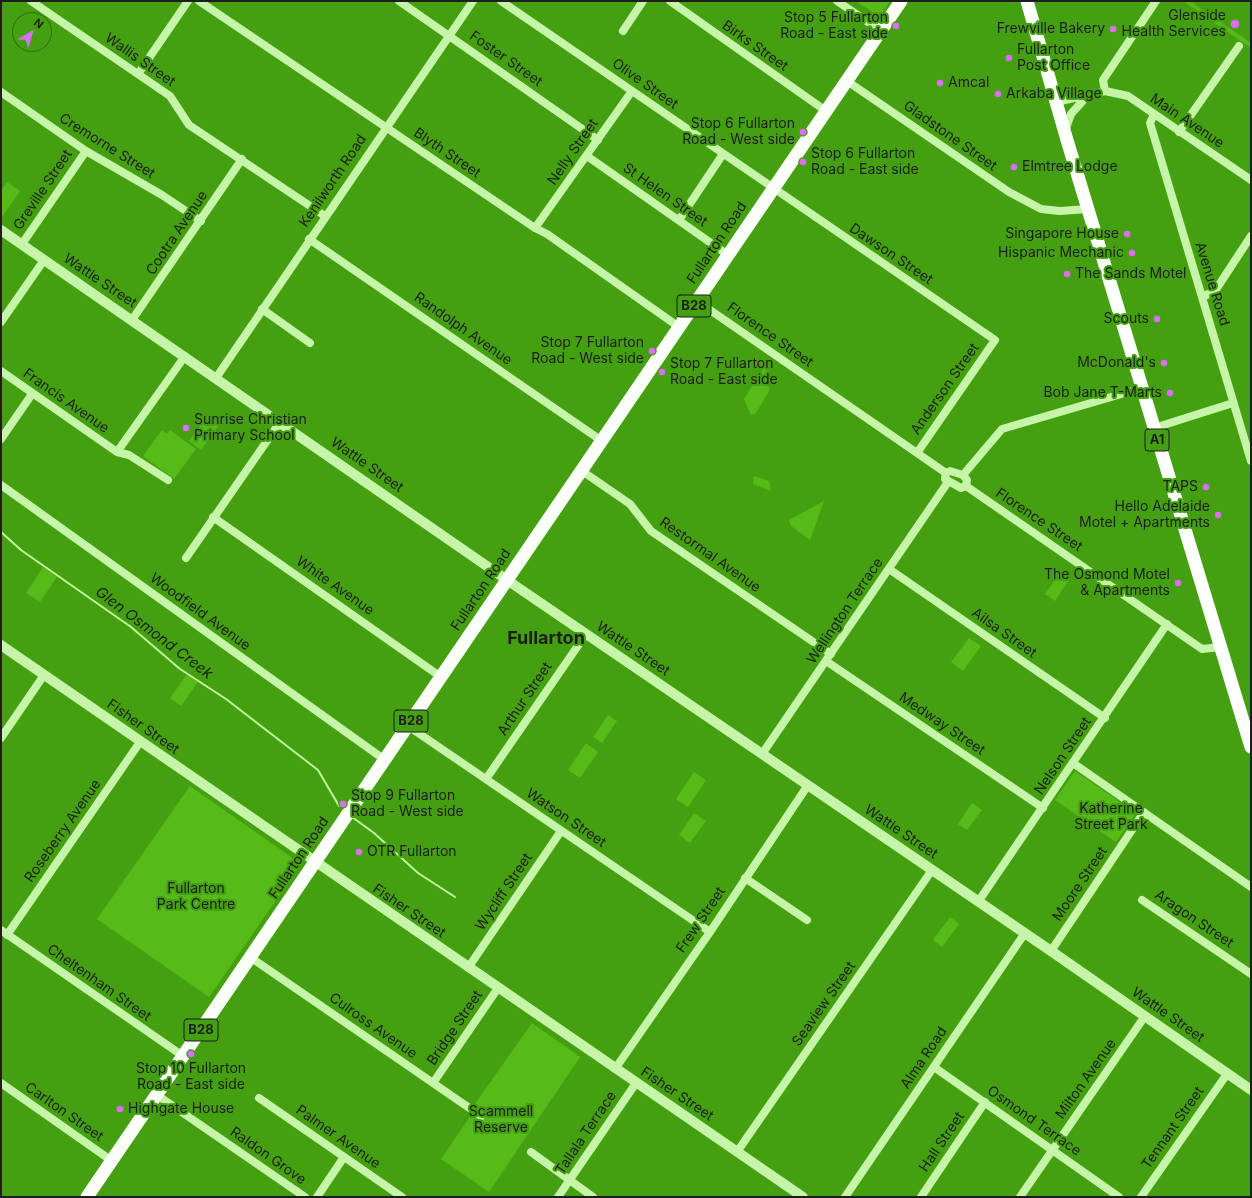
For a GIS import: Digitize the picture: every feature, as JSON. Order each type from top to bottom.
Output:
[{"type":"highway","name":"A1","points":[[1027,1],[1064,132],[1251,747]]},
{"type":"main road","name":"Fullarton Road","points":[[87,1197],[901,1]]},
{"type":"street","name":"Wallis Street","points":[[31,1],[170,96],[189,125],[242,159],[325,216]]},
{"type":"street","points":[[138,74],[188,1]]},
{"type":"street","name":"Blyth Street","points":[[199,1],[535,228],[547,234],[679,327]]},
{"type":"street","name":"Foster Street","points":[[399,1],[598,140]]},
{"type":"street","name":"Kenilworth Road","points":[[216,378],[309,239],[473,1]]},
{"type":"street","name":"Olive Street","points":[[501,1],[773,189]]},
{"type":"street","points":[[623,31],[643,1]]},
{"type":"street","name":"Birks Street","points":[[670,1],[826,111]]},
{"type":"street","points":[[837,1],[881,31]]},
{"type":"street","points":[[1105,90],[1103,80],[1156,1]]},
{"type":"street","points":[[1179,132],[1239,46]]},
{"type":"street","name":"Gladstone Street","points":[[847,81],[1009,192],[1041,209],[1060,211],[1088,209]]},
{"type":"street","name":"Main Avenue","points":[[1056,102],[1105,90],[1128,96],[1251,180]]},
{"type":"street","name":"Nelly Street","points":[[535,228],[632,91]]},
{"type":"street","name":"Cremorne Street","points":[[1,92],[86,151],[162,195],[201,221]]},
{"type":"street","points":[[1064,132],[1072,114],[1089,94]]},
{"type":"street","name":"Avenue Road","points":[[1154,114],[1150,123],[1250,456]]},
{"type":"street","name":"Greville Street","points":[[22,244],[86,151]]},
{"type":"street","points":[[679,220],[724,154]]},
{"type":"street","name":"St Helen Street","points":[[587,156],[728,255]]},
{"type":"street","name":"Cootra Avenue","points":[[132,320],[242,159]]},
{"type":"street","name":"Dawson Street","points":[[773,189],[995,340]]},
{"type":"street","name":"Wattle Street","points":[[1,230],[507,580],[1025,933],[1251,1090]]},
{"type":"street","points":[[1202,297],[1215,291],[1251,236]]},
{"type":"street","name":"Randolph Avenue","points":[[309,239],[602,441]]},
{"type":"street","points":[[1,322],[44,260]]},
{"type":"street","name":"Florence Street","points":[[697,301],[946,473]]},
{"type":"street","points":[[262,309],[310,343]]},
{"type":"street","name":"Anderson Street","points":[[917,453],[995,340]]},
{"type":"street","name":"Francis Avenue","points":[[117,452],[185,356]]},
{"type":"street","name":"Francis Avenue","points":[[1,371],[117,452],[129,455],[168,480]]},
{"type":"street","points":[[963,476],[1002,430],[1142,388]]},
{"type":"street","points":[[1,439],[32,394]]},
{"type":"street","points":[[1154,428],[1233,403]]},
{"type":"street","points":[[186,558],[280,422]]},
{"type":"street","name":"Restormal Avenue","points":[[582,471],[630,504],[651,531],[831,654]]},
{"type":"street","points":[[950,471],[963,476],[967,480],[966,486],[961,488],[948,482],[945,479],[946,473],[950,471]]},
{"type":"street","name":"Wellington Terrace","points":[[762,754],[948,482]]},
{"type":"street","name":"Woodfield Avenue","points":[[1,485],[384,760]]},
{"type":"street","name":"Florence Street","points":[[966,486],[1202,649],[1220,647]]},
{"type":"street","name":"White Avenue","points":[[213,517],[441,677]]},
{"type":"street","name":"Ailsa Street","points":[[889,569],[1105,718]]},
{"type":"street","name":"Nelson Street","points":[[978,902],[1105,718],[1167,624]]},
{"type":"street","name":"Arthur Street","points":[[486,779],[586,634]]},
{"type":"street","name":"Fisher Street","points":[[1,645],[315,863],[803,1197]]},
{"type":"street","name":"Medway Street","points":[[826,661],[1043,808]]},
{"type":"street","points":[[1,738],[44,675]]},
{"type":"street","name":"Watson Street","points":[[408,726],[710,932]]},
{"type":"street","name":"Roseberry Avenue","points":[[4,933],[140,742]]},
{"type":"street","points":[[1073,763],[1251,886]]},
{"type":"street","name":"Frew Street","points":[[615,1069],[710,932],[808,785]]},
{"type":"street","name":"Moore Street","points":[[1051,951],[1144,812]]},
{"type":"street","name":"Wycliff Street","points":[[468,968],[561,831]]},
{"type":"street","name":"Seaview Street","points":[[737,1152],[932,870]]},
{"type":"street","points":[[745,878],[807,920]]},
{"type":"street","name":"Aragon Street","points":[[1142,900],[1251,974]]},
{"type":"street","name":"Cheltenham Street","points":[[4,933],[183,1056]]},
{"type":"street","name":"Alma Road","points":[[845,1197],[1025,933]]},
{"type":"street","name":"Culross Avenue","points":[[250,957],[481,1116]]},
{"type":"street","name":"Bridge Street","points":[[433,1083],[498,988]]},
{"type":"street","name":"Milton Avenue","points":[[1020,1197],[1145,1016]]},
{"type":"street","name":"Osmond Terrace","points":[[934,1067],[1119,1197]]},
{"type":"street","name":"Tennant Street","points":[[1141,1197],[1227,1074]]},
{"type":"street","name":"Carlton Street","points":[[1,1083],[112,1161]]},
{"type":"street","name":"Tallala Terrace","points":[[558,1197],[636,1083]]},
{"type":"street","name":"Raldon Grove","points":[[156,1095],[305,1197]]},
{"type":"street","name":"Palmer Avenue","points":[[259,1098],[402,1197]]},
{"type":"street","name":"Hall Street","points":[[921,1197],[985,1102]]},
{"type":"street","points":[[531,1152],[571,1179],[593,1197]]},
{"type":"street","points":[[317,1197],[344,1157]]},
{"type":"green space","points":[[856,1],[890,1],[879,17]]},
{"type":"green space","points":[[1183,1],[1190,1],[1251,43],[1251,48]]},
{"type":"green space","points":[[7,182],[20,191],[2,217],[1,191]]},
{"type":"green space","points":[[768,361],[769,391],[756,413],[751,415],[744,399]]},
{"type":"green space","points":[[207,416],[219,425],[201,450],[189,441]]},
{"type":"green space","points":[[162,430],[167,434],[170,430],[196,449],[174,479],[143,456]]},
{"type":"green space","points":[[754,476],[769,481],[771,491],[753,484]]},
{"type":"green space","points":[[824,501],[810,540],[791,526],[789,520]]},
{"type":"green space","points":[[43,567],[57,577],[40,602],[26,593]]},
{"type":"green space","points":[[1061,571],[1070,578],[1055,601],[1045,594]]},
{"type":"green space","points":[[969,638],[981,646],[963,671],[951,662]]},
{"type":"green space","points":[[187,674],[198,682],[181,706],[170,698]]},
{"type":"green space","points":[[608,715],[617,721],[602,743],[593,737]]},
{"type":"green space","points":[[586,743],[598,752],[580,778],[568,770]]},
{"type":"green space","name":"Katherine Street Park","points":[[1075,771],[1136,813],[1116,842],[1055,800]]},
{"type":"green space","points":[[694,772],[706,780],[688,807],[676,799]]},
{"type":"green space","name":"Fullarton Park Centre","points":[[190,786],[301,864],[209,997],[97,919]]},
{"type":"green space","points":[[972,803],[982,810],[967,830],[958,824]]},
{"type":"green space","points":[[694,813],[706,821],[690,843],[679,835]]},
{"type":"green space","points":[[950,917],[959,924],[942,947],[933,940]]},
{"type":"green space","name":"Scammell Reserve","points":[[532,1023],[580,1057],[489,1192],[441,1159],[469,1118],[472,1108]]},
{"type":"waterway","name":"Glen Osmond Creek","points":[[1,532],[21,550],[131,627],[180,669],[226,699],[318,770],[339,806]]},
{"type":"waterway","name":"Glen Osmond Creek","points":[[352,817],[374,833],[418,873],[455,897]]},
{"type":"place","name":"Glenside Health Services","points":[[1235,24]]},
{"type":"place","name":"Stop 5 Fullarton Road - East side","points":[[896,26]]},
{"type":"place","name":"Frewville Bakery","points":[[1113,29]]},
{"type":"place","name":"Fullarton Post Office","points":[[1009,58]]},
{"type":"place","name":"Amcal","points":[[940,83]]},
{"type":"place","name":"Arkaba Village","points":[[998,94]]},
{"type":"place","name":"Stop 6 Fullarton Road - West side","points":[[803,132]]},
{"type":"place","name":"Stop 6 Fullarton Road - East side","points":[[803,162]]},
{"type":"place","name":"Elmtree Lodge","points":[[1014,167]]},
{"type":"place","name":"Singapore House","points":[[1127,234]]},
{"type":"place","name":"Hispanic Mechanic","points":[[1132,253]]},
{"type":"place","name":"The Sands Motel","points":[[1067,274]]},
{"type":"place","name":"Scouts","points":[[1157,319]]},
{"type":"place","name":"Stop 7 Fullarton Road - West side","points":[[652,351]]},
{"type":"place","name":"McDonald's","points":[[1164,363]]},
{"type":"place","name":"Stop 7 Fullarton Road - East side","points":[[662,372]]},
{"type":"place","name":"Bob Jane T-Marts","points":[[1170,393]]},
{"type":"place","name":"Sunrise Christian Primary School","points":[[186,428]]},
{"type":"place","name":"TAPS","points":[[1206,487]]},
{"type":"place","name":"Hello Adelaide Motel + Apartments","points":[[1218,515]]},
{"type":"place","name":"The Osmond Motel & Apartments","points":[[1178,583]]},
{"type":"place","name":"Stop 9 Fullarton Road - West side","points":[[343,804]]},
{"type":"place","name":"OTR Fullarton","points":[[359,852]]},
{"type":"place","name":"Stop 10 Fullarton Road - East side","points":[[191,1054]]},
{"type":"place","name":"Highgate House","points":[[120,1109]]},
{"type":"district","name":"Fullarton","points":[[546,639]]}]
